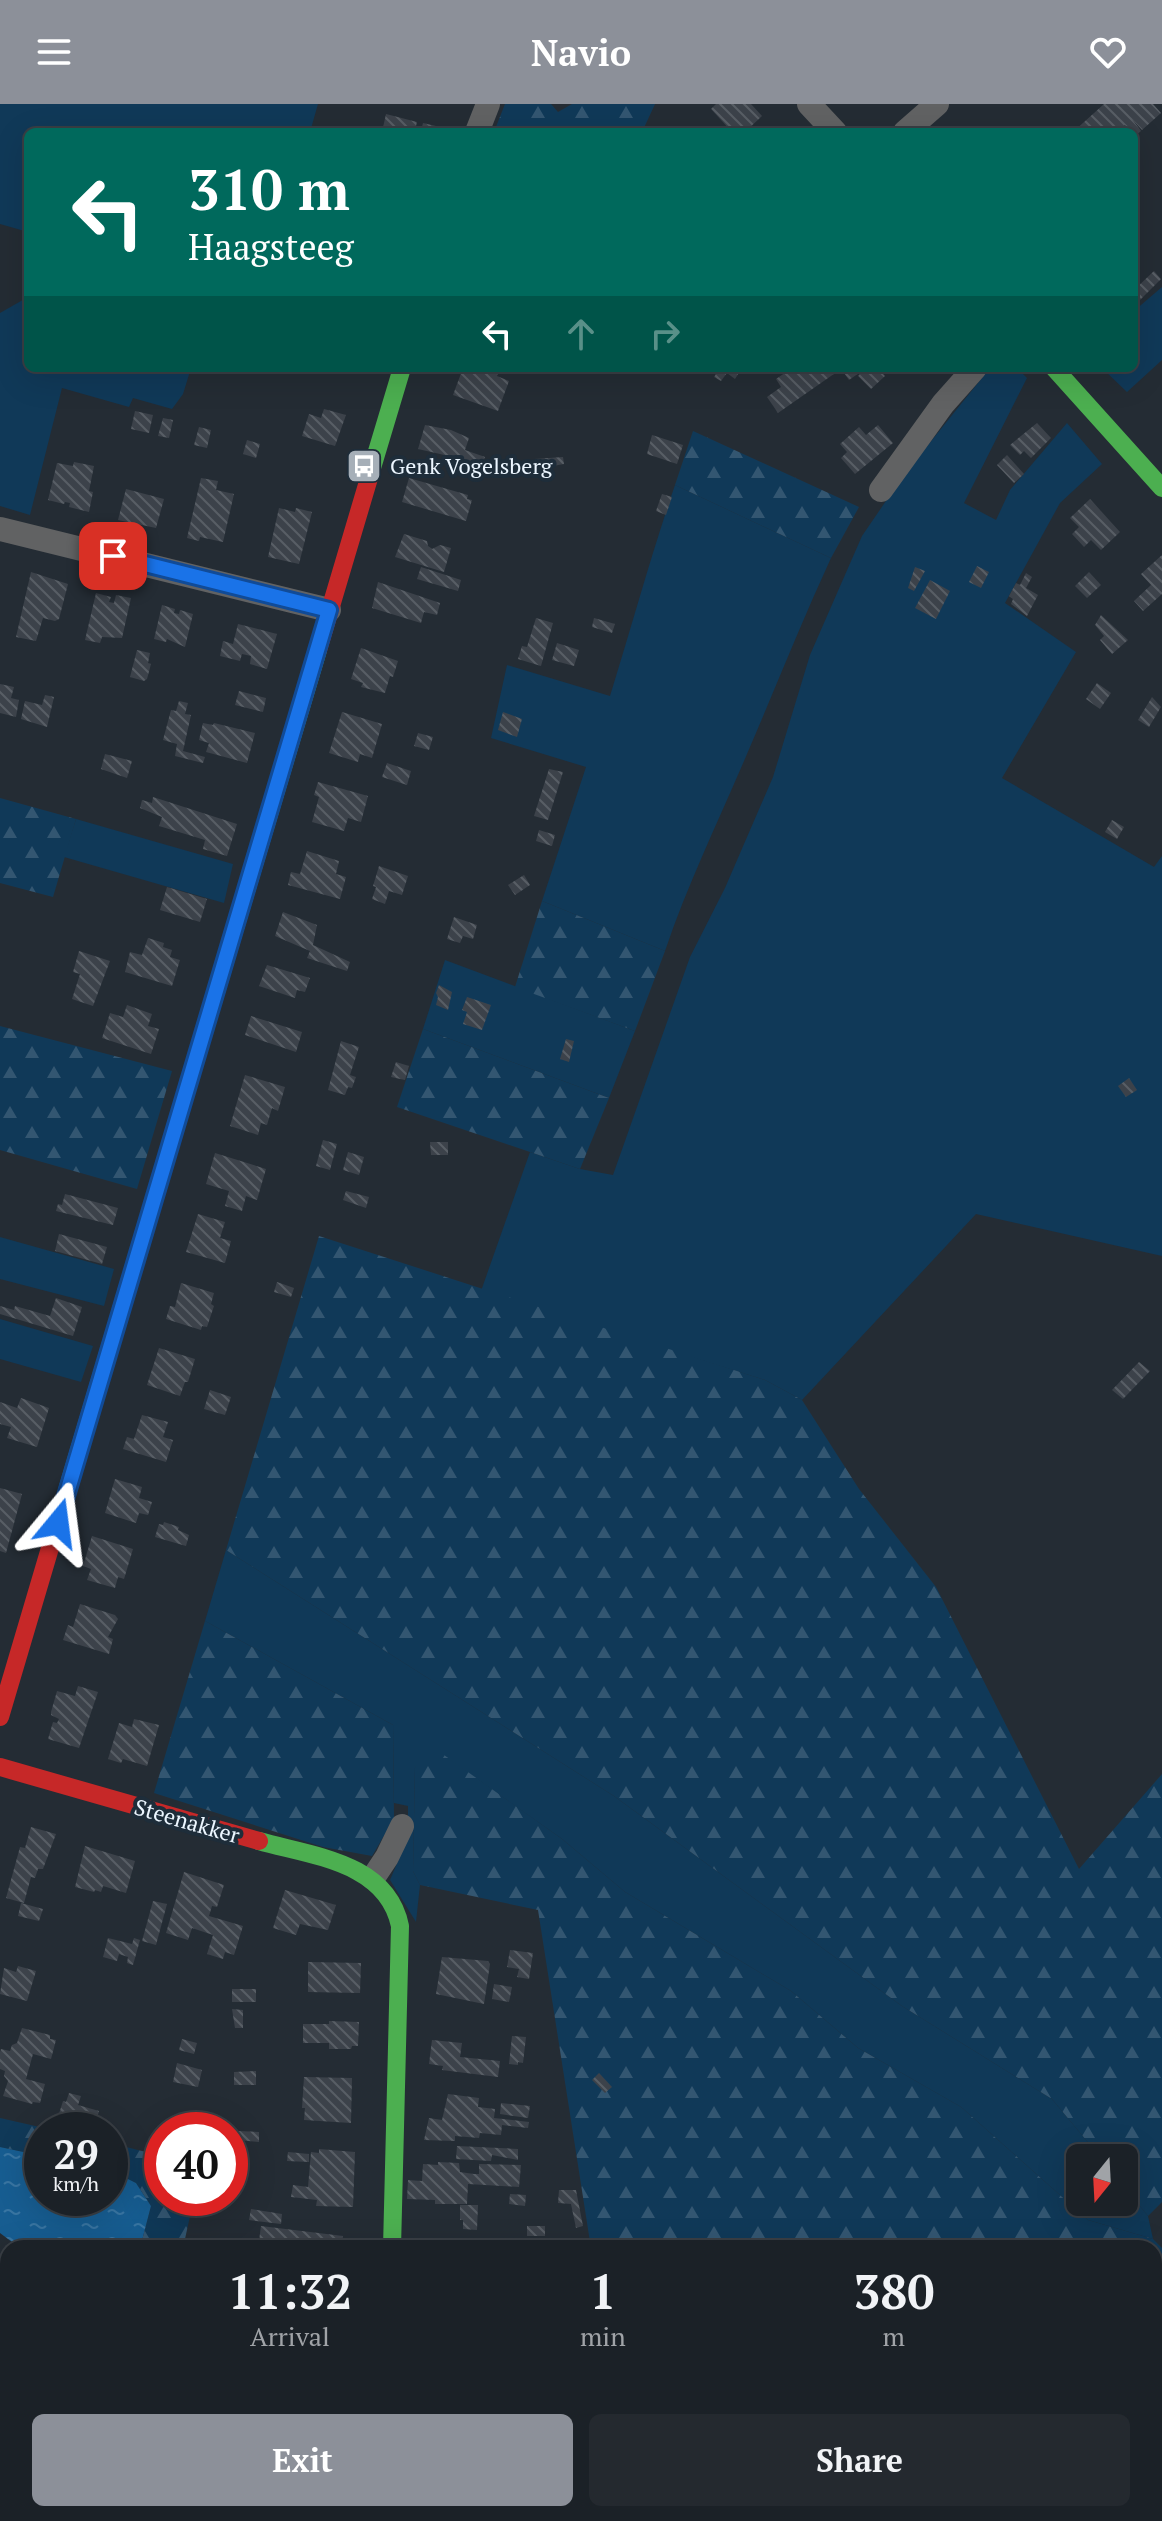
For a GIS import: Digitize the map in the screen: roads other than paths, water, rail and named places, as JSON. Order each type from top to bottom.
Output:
[{"type":"main road","points":[[0,1717],[401,372]]},
{"type":"main road","points":[[1058,372],[1162,488]]},
{"type":"main road","name":"Steenakker","points":[[0,1767],[345,1865],[373,1878],[391,1896],[398,1910],[400,1926],[392,2240]]},
{"type":"street","points":[[479,128],[488,104]]},
{"type":"street","points":[[809,104],[831,128]]},
{"type":"street","points":[[910,128],[937,104]]},
{"type":"street","points":[[881,490],[943,404],[971,372]]},
{"type":"street","points":[[0,529],[329,610]]},
{"type":"street","points":[[373,1878],[402,1826]]},
{"type":"water","points":[[0,2147],[24,2152],[24,2216],[128,2216],[128,2179],[136,2183],[144,2195],[144,2216],[148,2216],[142,2240],[9,2240],[0,2233]]},
{"type":"place","name":"Genk Vogelsberg","points":[[364,466]]}]
